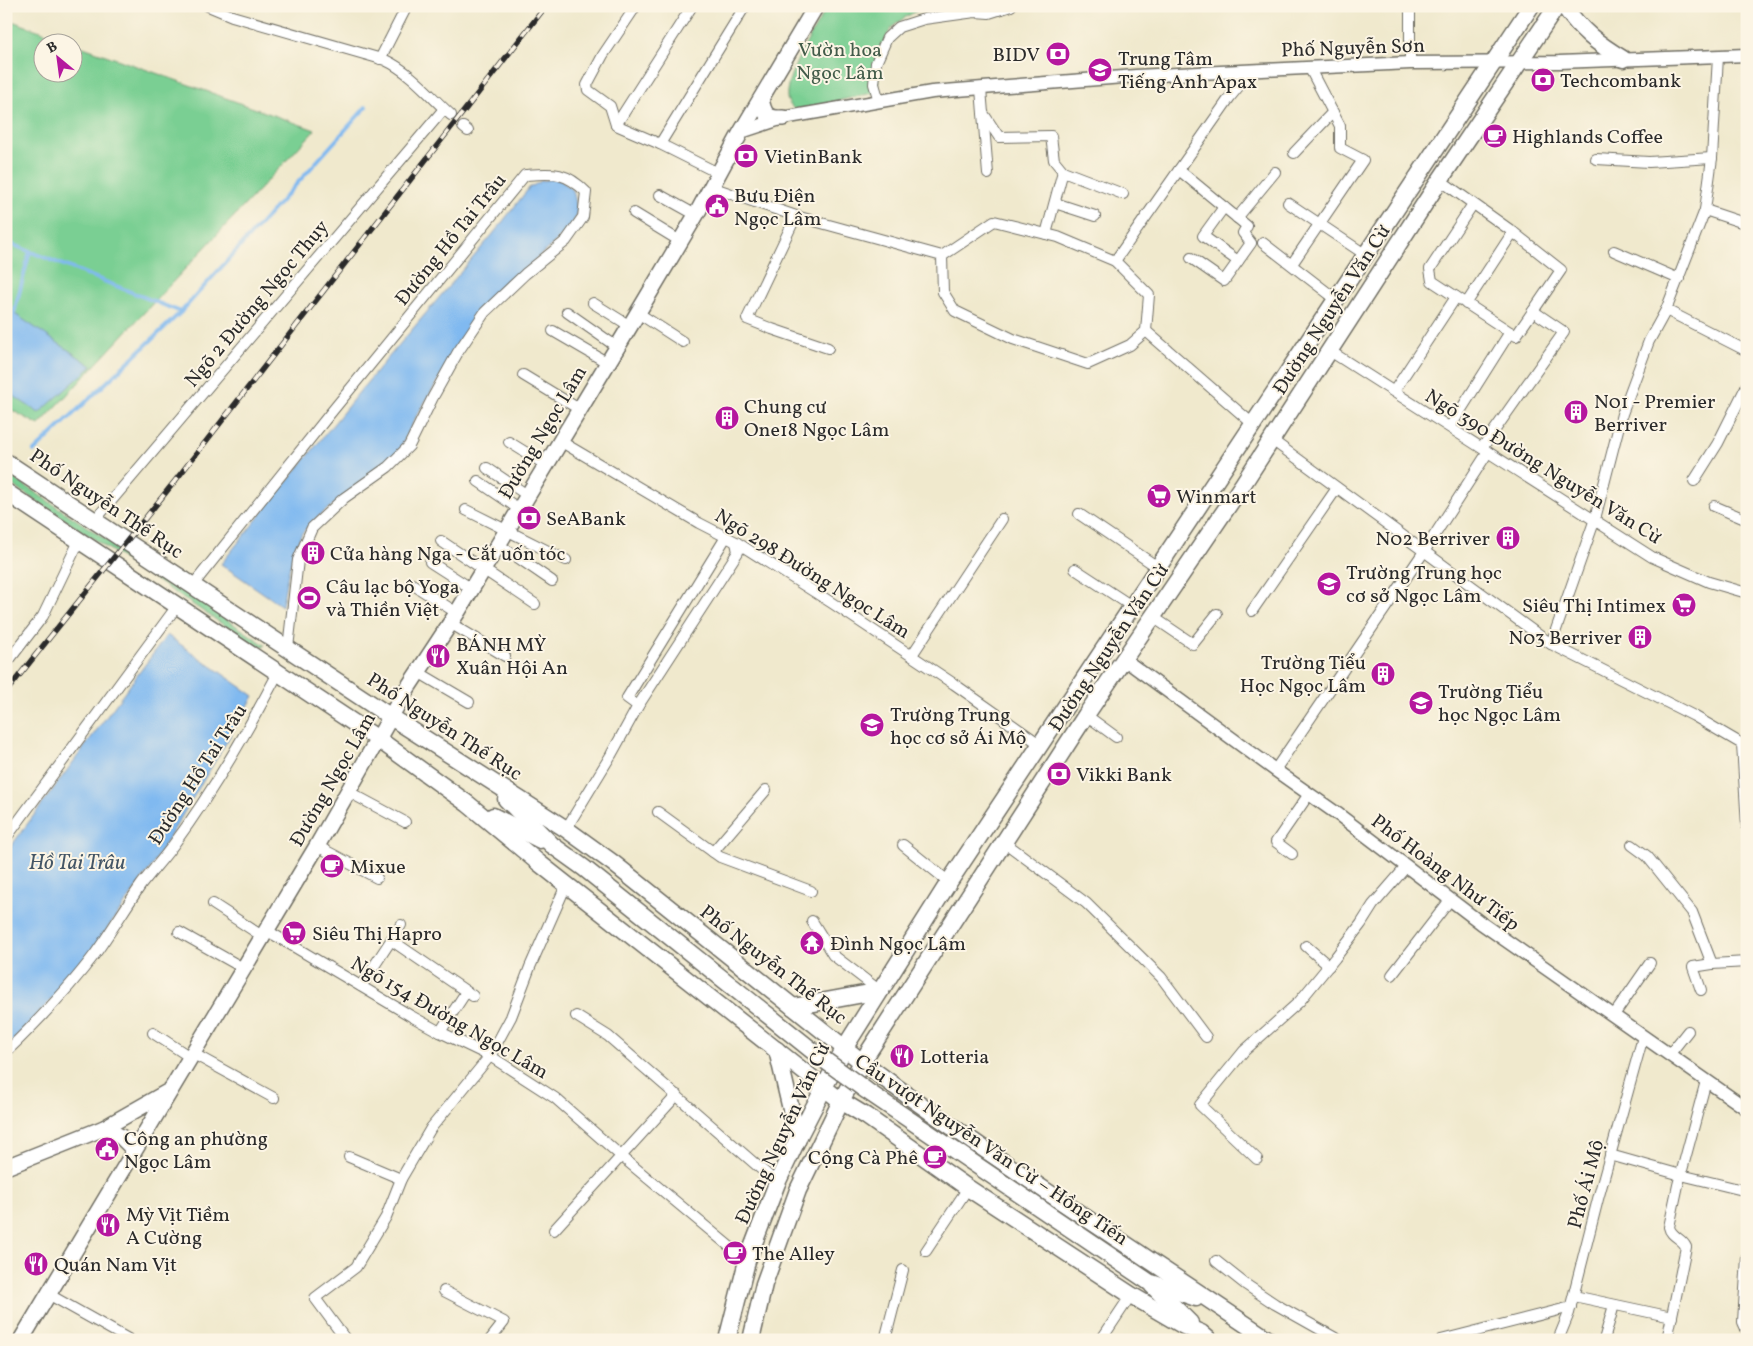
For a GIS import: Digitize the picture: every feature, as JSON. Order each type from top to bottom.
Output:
[{"type":"main road","name":"Đường Ngọc Lâm","points":[[21,1340],[317,846],[347,791],[418,672],[472,589],[634,320],[696,215],[760,99],[816,6]]},
{"type":"main road","name":"Đường Nguyễn Văn Cừ","points":[[752,1340],[764,1284],[798,1190],[862,1062],[1086,715],[1272,440],[1440,180],[1557,6]]},
{"type":"main road","points":[[1564,6],[1585,33],[1623,59]]},
{"type":"main road","name":"Đường Nguyễn Văn Cừ","points":[[727,1340],[747,1261],[778,1183],[798,1139],[845,1047],[1040,745],[1495,62],[1525,8]]},
{"type":"main road","points":[[760,99],[767,115],[775,119],[783,118]]},
{"type":"main road","name":"Phố Nguyễn Thế Rục","points":[[6,462],[391,717],[566,829],[613,863],[862,1062],[958,1130],[1269,1340]]},
{"type":"main road","points":[[6,492],[378,739],[468,804],[539,863],[567,883],[841,1101],[866,1116],[968,1188],[1131,1295],[1205,1336]]},
{"type":"main road","points":[[486,779],[552,846]]},
{"type":"main road","points":[[468,804],[552,846]]},
{"type":"main road","name":"Cầu vượt Nguyễn Văn Cừ – Hồng Tiến","points":[[552,846],[584,868],[819,1056],[867,1091],[1149,1282]]},
{"type":"main road","points":[[794,1006],[880,991]]},
{"type":"main road","points":[[777,1050],[798,1139]]},
{"type":"main road","points":[[6,1166],[104,1128],[170,1090]]},
{"type":"main road","points":[[104,1128],[121,1137],[134,1150]]},
{"type":"main road","points":[[1149,1282],[1219,1306]]},
{"type":"main road","points":[[1149,1282],[1205,1336]]},
{"type":"street","points":[[208,6],[232,16],[380,59],[406,6]]},
{"type":"street","points":[[636,6],[603,55],[587,85],[588,90],[610,106],[616,125],[660,144],[715,180],[796,216],[942,256],[994,221],[1058,237],[1115,261],[1149,294],[1146,331],[1130,345],[1088,364],[1013,340],[955,310],[943,292],[942,256]]},
{"type":"street","points":[[616,125],[692,6]]},
{"type":"street","points":[[660,144],[745,6]]},
{"type":"street","points":[[879,101],[874,84],[876,63],[888,38],[899,27],[924,19],[975,12],[989,13],[1011,6]]},
{"type":"street","points":[[1410,6],[1410,63]]},
{"type":"street","name":"Phố Nguyễn Sơn","points":[[741,132],[783,118],[932,92],[1136,76],[1410,63],[1559,62],[1747,55]]},
{"type":"street","points":[[1551,644],[1595,519],[1622,414],[1649,341],[1666,310],[1705,210],[1712,158],[1718,57]]},
{"type":"street","name":"Ngõ 2 Đường Ngọc Thụy","points":[[95,520],[447,112],[413,78],[397,66],[380,59]]},
{"type":"street","points":[[1292,264],[1363,160],[1340,148],[1340,126],[1309,67]]},
{"type":"street","points":[[1115,261],[1230,97],[1252,70]]},
{"type":"street","points":[[980,89],[988,174]]},
{"type":"street","points":[[1294,153],[1333,112]]},
{"type":"street","points":[[983,113],[998,137],[1051,136],[1054,160],[1064,171],[1123,194]]},
{"type":"street","points":[[1596,159],[1649,162],[1712,158]]},
{"type":"street","points":[[1179,170],[1247,226],[1243,233],[1251,243],[1224,281],[1192,258]]},
{"type":"street","points":[[1046,234],[1064,171]]},
{"type":"street","points":[[1237,218],[1275,172]]},
{"type":"street","name":"Đường Hồ Tai Trâu","points":[[193,585],[329,414],[525,175],[554,173],[576,182],[586,192],[583,217],[566,241],[525,274],[486,312],[450,367],[409,446],[388,467],[344,498],[312,528],[298,560],[288,648]]},
{"type":"street","points":[[1440,180],[1513,232],[1561,270],[1516,336],[1432,281],[1430,269],[1473,204]]},
{"type":"street","points":[[660,195],[696,215]]},
{"type":"street","points":[[1055,203],[1095,216]]},
{"type":"street","points":[[1288,203],[1366,255]]},
{"type":"street","points":[[1224,207],[1203,236],[1238,261]]},
{"type":"street","points":[[1705,210],[1747,224]]},
{"type":"street","points":[[634,212],[680,241]]},
{"type":"street","points":[[796,216],[748,319],[828,348]]},
{"type":"street","points":[[1466,304],[1513,232]]},
{"type":"street","points":[[1263,243],[1337,300]]},
{"type":"street","points":[[1614,250],[1678,279]]},
{"type":"street","points":[[1394,392],[1456,298]]},
{"type":"street","points":[[593,303],[683,342]]},
{"type":"street","points":[[1666,310],[1747,351]]},
{"type":"street","points":[[1275,770],[1425,550],[1485,450],[1564,332],[1533,311]]},
{"type":"street","points":[[567,312],[617,347]]},
{"type":"street","points":[[553,331],[608,363]]},
{"type":"street","points":[[1146,331],[1254,425]]},
{"type":"street","points":[[1450,427],[1510,332]]},
{"type":"street","name":"Ngõ 390 Đường Nguyễn Văn Cừ","points":[[1330,351],[1652,557],[1709,582],[1747,593]]},
{"type":"street","points":[[523,375],[579,409]]},
{"type":"street","points":[[1694,481],[1718,443],[1747,385]]},
{"type":"street","points":[[1272,440],[1425,550],[1551,644],[1744,740],[1747,826]]},
{"type":"street","name":"Ngõ 298 Đường Ngọc Lâm","points":[[560,441],[679,512],[736,542],[912,656],[1040,745]]},
{"type":"street","points":[[509,442],[546,465]]},
{"type":"street","points":[[487,468],[523,502]]},
{"type":"street","points":[[478,481],[523,502]]},
{"type":"street","points":[[1252,611],[1337,488]]},
{"type":"street","points":[[1714,506],[1747,520]]},
{"type":"street","points":[[466,510],[566,560]]},
{"type":"street","points":[[1078,514],[1159,568]]},
{"type":"street","points":[[912,656],[1002,519]]},
{"type":"street","points":[[638,706],[627,698],[726,537]]},
{"type":"street","points":[[441,540],[535,604]]},
{"type":"street","points":[[6,664],[43,616],[79,541]]},
{"type":"street","points":[[566,829],[638,706],[738,552],[736,542]]},
{"type":"street","points":[[498,544],[552,580]]},
{"type":"street","points":[[430,562],[472,589]]},
{"type":"street","points":[[1075,569],[1133,607]]},
{"type":"street","points":[[412,584],[505,656]]},
{"type":"street","points":[[6,838],[177,606]]},
{"type":"street","points":[[1153,617],[1193,644],[1217,614]]},
{"type":"street","name":"Phố Hoàng Như Tiếp","points":[[1125,660],[1339,815],[1450,900],[1747,1109]]},
{"type":"street","points":[[418,672],[468,702]]},
{"type":"street","name":"Đường Hồ Tai Trâu","points":[[6,1052],[44,1016],[64,993],[95,954],[142,885],[175,843],[223,772],[278,673]]},
{"type":"street","points":[[1086,715],[1116,737]]},
{"type":"street","points":[[713,852],[766,790]]},
{"type":"street","points":[[347,791],[405,822]]},
{"type":"street","points":[[1292,854],[1276,842],[1309,794]]},
{"type":"street","points":[[658,812],[720,857],[811,892]]},
{"type":"street","points":[[1004,842],[1086,903],[1161,976],[1206,1037]]},
{"type":"street","points":[[903,845],[950,882]]},
{"type":"street","points":[[1632,845],[1647,856],[1692,912],[1712,964]]},
{"type":"street","points":[[317,846],[377,878]]},
{"type":"street","points":[[1257,1159],[1200,1105],[1244,1051],[1299,1002],[1361,924],[1372,905],[1406,867]]},
{"type":"street","points":[[346,1340],[315,1298],[356,1267],[386,1217],[401,1179],[431,1128],[490,1056],[511,1017],[530,967],[567,883]]},
{"type":"street","points":[[1392,976],[1450,900]]},
{"type":"street","name":"Ngõ 154 Đường Ngọc Lâm","points":[[213,904],[440,1032],[490,1056],[556,1098],[747,1261]]},
{"type":"street","points":[[812,921],[833,955],[880,991]]},
{"type":"street","points":[[361,986],[401,925]]},
{"type":"street","points":[[179,932],[243,968]]},
{"type":"street","points":[[392,940],[470,994],[440,1032]]},
{"type":"street","points":[[1306,946],[1329,966]]},
{"type":"street","points":[[1701,990],[1693,967],[1747,962]]},
{"type":"street","points":[[1614,1016],[1650,963]]},
{"type":"street","points":[[576,1016],[608,1036],[778,1183]]},
{"type":"street","points":[[1669,1055],[1688,1031]]},
{"type":"street","points":[[153,1033],[274,1098]]},
{"type":"street","name":"Phố Ái Mộ","points":[[1558,1340],[1571,1307],[1610,1155],[1644,1037]]},
{"type":"street","points":[[1667,1340],[1686,1247],[1682,1240],[1671,1233],[1669,1228],[1706,1081]]},
{"type":"street","points":[[554,1230],[677,1095]]},
{"type":"street","points":[[1610,1155],[1747,1191]]},
{"type":"street","points":[[349,1157],[401,1179]]},
{"type":"street","points":[[926,1251],[968,1188]]},
{"type":"street","points":[[1747,1257],[1742,1322],[1747,1331]]},
{"type":"street","points":[[1216,1261],[1245,1284],[1275,1304],[1339,1340]]},
{"type":"street","points":[[884,1340],[902,1270]]},
{"type":"street","points":[[444,1291],[504,1322],[490,1340]]},
{"type":"street","points":[[48,1294],[130,1340]]},
{"type":"street","points":[[1101,1340],[1131,1295]]},
{"type":"street","points":[[1574,1296],[1672,1317]]},
{"type":"street","points":[[1604,1340],[1614,1305]]},
{"type":"street","points":[[1441,1340],[1571,1307]]},
{"type":"green space","name":"Vườn hoa Ngọc Lâm","points":[[828,6],[923,6],[897,23],[886,37],[881,55],[877,92],[794,109],[787,98],[791,75]]},
{"type":"green space","points":[[6,19],[43,32],[32,32],[32,82],[82,82],[82,47],[315,130],[39,425],[6,407]]},
{"type":"green space","points":[[6,473],[265,645],[264,647],[257,647],[6,481]]},
{"type":"water","points":[[560,180],[573,190],[577,215],[572,224],[475,321],[417,415],[396,456],[315,519],[302,533],[294,550],[282,606],[221,564],[360,391],[493,234],[529,188],[541,181]]},
{"type":"water","points":[[6,308],[92,366],[39,413],[6,391]]},
{"type":"water","name":"Hồ Tai Trâu","points":[[167,635],[254,696],[152,866],[75,974],[6,1048],[6,853]]},
{"type":"waterway","points":[[34,451],[181,312],[366,107]]},
{"type":"waterway","points":[[6,242],[181,312]]},
{"type":"waterway","points":[[14,313],[30,251]]},
{"type":"railway","points":[[6,692],[175,481],[546,6]]},
{"type":"place","name":"BIDV","points":[[1058,54]]},
{"type":"place","name":"Trung Tâm Tiếng Anh Apax","points":[[1100,70]]},
{"type":"place","name":"Techcombank","points":[[1543,80]]},
{"type":"place","name":"Highlands Coffee","points":[[1495,136]]},
{"type":"place","name":"VietinBank","points":[[746,156]]},
{"type":"place","name":"Bưu Điện Ngọc Lâm","points":[[717,206]]},
{"type":"place","name":"N01 - Premier Berriver","points":[[1576,412]]},
{"type":"place","name":"Chung cư One18 Ngọc Lâm","points":[[727,418]]},
{"type":"place","name":"Winmart","points":[[1159,496]]},
{"type":"place","name":"SeABank","points":[[529,518]]},
{"type":"place","name":"N02 Berriver","points":[[1508,538]]},
{"type":"place","name":"Cửa hàng Nga - Cắt uốn tóc","points":[[313,553]]},
{"type":"place","name":"Trường Trung học cơ sở Ngọc Lâm","points":[[1329,584]]},
{"type":"place","name":"Câu lạc bộ Yoga và Thiền Việt","points":[[309,598]]},
{"type":"place","name":"Siêu Thị Intimex","points":[[1684,605]]},
{"type":"place","name":"N03 Berriver","points":[[1640,637]]},
{"type":"place","name":"BÁNH MỲ Xuân Hội An","points":[[438,656]]},
{"type":"place","name":"Trường Tiểu Học Ngọc Lâm","points":[[1383,674]]},
{"type":"place","name":"Trường Tiểu học Ngọc Lâm","points":[[1421,703]]},
{"type":"place","name":"Trường Trung học cơ sở Ái Mộ","points":[[872,725]]},
{"type":"place","name":"Vikki Bank","points":[[1059,774]]},
{"type":"place","name":"Mixue","points":[[332,866]]},
{"type":"place","name":"Siêu Thị Hapro","points":[[294,933]]},
{"type":"place","name":"Đình Ngọc Lâm","points":[[812,943]]},
{"type":"place","name":"Lotteria","points":[[902,1056]]},
{"type":"place","name":"Công an phường Ngọc Lâm","points":[[107,1149]]},
{"type":"place","name":"Cộng Cà Phê","points":[[935,1157]]},
{"type":"place","name":"Mỳ Vịt Tiềm A Cường","points":[[108,1225]]},
{"type":"place","name":"The Alley","points":[[735,1253]]},
{"type":"place","name":"Quán Nam Vịt","points":[[36,1264]]}]
